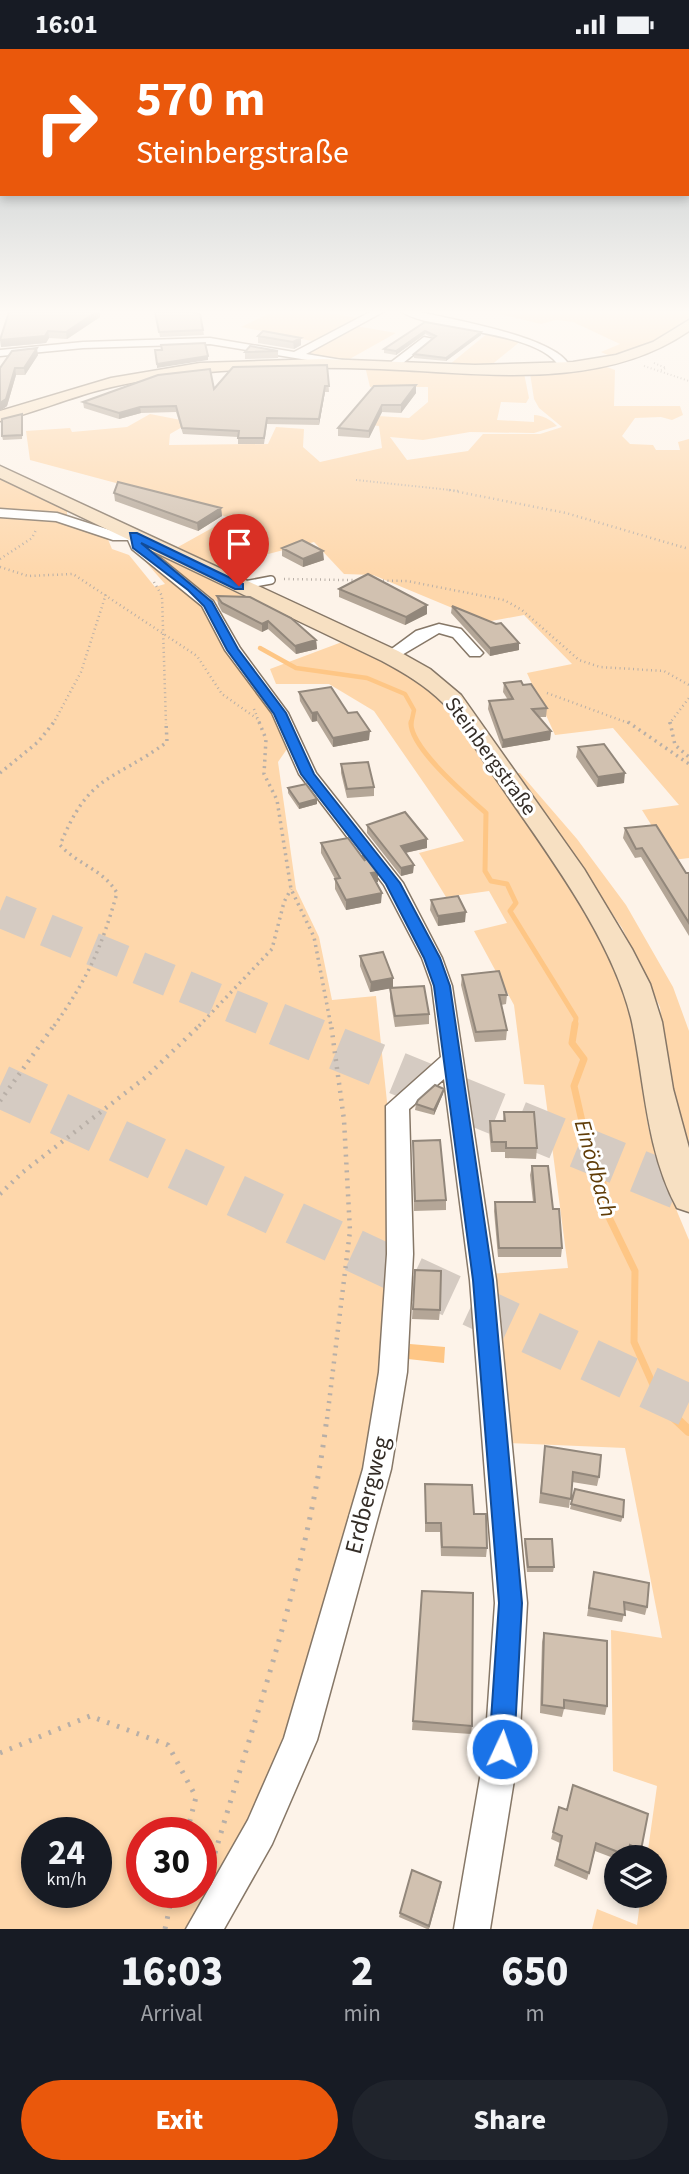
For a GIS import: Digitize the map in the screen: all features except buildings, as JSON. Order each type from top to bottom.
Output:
[{"type":"main road","points":[[2,416],[55,400]]},
{"type":"main road","name":"Steinbergstraße","points":[[0,471],[390,656],[422,674],[453,701],[571,869],[618,949],[635,984],[647,1022],[657,1089],[676,1163],[689,1198]]},
{"type":"street","points":[[0,513],[44,516],[118,537],[134,535],[137,546],[192,588],[208,604],[233,650],[268,694],[308,774],[393,883],[421,935],[442,986],[483,1280],[510,1603],[502,1749],[472,1929]]},
{"type":"street","points":[[390,656],[420,635],[445,629],[456,632],[475,653]]},
{"type":"street","name":"Erdbergweg","points":[[204,1929],[260,1832],[299,1740],[377,1469],[393,1372],[401,1254],[397,1106],[452,1060]]},
{"type":"lane","points":[[239,586],[271,580]]},
{"type":"path","points":[[356,480],[413,484],[559,510],[689,549]]},
{"type":"path","points":[[0,559],[32,538],[44,516]]},
{"type":"path","points":[[0,567],[28,576],[73,574],[197,656],[209,678],[232,706],[258,720],[266,739],[264,774],[277,800],[291,889],[313,937],[334,1041],[344,1120],[350,1231],[320,1475],[277,1641],[217,1847]]},
{"type":"path","points":[[0,1101],[84,985],[103,941],[117,893],[109,876],[69,857],[60,845],[84,798],[100,782],[152,754],[167,742],[161,634],[162,596],[150,576]]},
{"type":"path","points":[[271,580],[387,578],[457,588],[509,601],[531,615],[545,632],[571,654],[591,665],[662,670],[689,685]]},
{"type":"path","points":[[0,773],[37,742],[51,725],[80,672],[106,594]]},
{"type":"path","points":[[547,693],[621,718],[647,732],[689,764]]},
{"type":"path","points":[[689,698],[669,723],[675,745],[689,757]]},
{"type":"path","points":[[0,1194],[23,1172],[146,1077],[242,984],[272,949],[278,920],[291,889]]},
{"type":"path","points":[[0,1753],[90,1716],[168,1745],[196,1797],[191,1817]]},
{"type":"path","points":[[165,1929],[170,1908]]},
{"type":"shaded area","points":[[428,400],[528,400],[526,403],[501,402],[497,420],[534,422],[534,415],[537,415],[547,418],[557,426],[534,433],[470,432],[423,440],[390,437],[407,460],[468,451],[483,434],[540,434],[562,427],[539,408],[534,400],[614,400],[614,406],[680,406],[683,415],[672,420],[661,417],[635,418],[622,436],[630,444],[653,445],[656,450],[680,450],[678,442],[689,439],[689,858],[673,860],[642,810],[679,805],[613,728],[555,735],[527,673],[572,664],[524,615],[486,622],[373,575],[344,574],[314,542],[219,567],[178,547],[230,518],[157,494],[30,460],[26,431],[70,428],[72,432],[127,427],[150,414],[191,422],[170,434],[169,445],[268,444],[276,427],[304,429],[303,447],[320,462],[382,448],[379,426],[356,423],[362,415],[409,418]]},
{"type":"shaded area","points":[[0,478],[67,511],[67,524],[107,537],[112,549],[129,555],[155,587],[165,584],[136,551],[203,605],[229,655],[256,685],[274,713],[287,749],[278,762],[296,889],[319,937],[332,1000],[376,996],[387,1102],[393,1254],[368,1468],[304,1693],[242,1843],[217,1881],[217,1817],[126,1817],[126,1908],[200,1908],[186,1929],[0,1929]]},
{"type":"shaded area","points":[[153,552],[251,600],[220,604]]},
{"type":"shaded area","points":[[342,642],[393,666],[431,693],[457,723],[577,894],[614,964],[628,999],[642,1059],[649,1130],[662,1172],[689,1240],[689,1929],[592,1929],[597,1909],[637,1925],[639,1908],[667,1908],[667,1845],[649,1845],[657,1786],[613,1771],[611,1630],[662,1638],[625,1448],[507,1443],[489,1274],[568,1268],[544,1085],[524,1084],[514,1005],[474,931],[507,923],[489,891],[446,897],[419,853],[464,841],[374,711],[329,684],[276,684],[270,669]]},
{"type":"shaded area","points":[[516,773],[520,773],[577,839],[626,905],[673,987],[689,1031],[689,1156],[669,1076],[660,1007],[622,928]]},
{"type":"shaded area","points":[[410,1344],[445,1347],[444,1363],[408,1359]]},
{"type":"waterway","name":"Einödbach","points":[[260,648],[296,668],[367,678],[405,694],[414,710],[411,723]]},
{"type":"waterway","name":"Einödbach","points":[[411,723],[419,744],[429,757],[486,813],[485,871],[491,881],[507,884],[516,903],[510,911],[576,1018],[575,1026]]},
{"type":"waterway","name":"Einödbach","points":[[575,1024],[572,1043],[584,1059],[574,1086],[586,1139],[603,1176],[603,1205],[635,1271],[634,1342],[663,1407],[675,1419]]},
{"type":"waterway","name":"Einödbach","points":[[674,1417],[689,1431]]},
{"type":"tunnel","points":[[0,911],[281,1026]]},
{"type":"tunnel","points":[[277,1024],[689,1192]]},
{"type":"tunnel","points":[[0,1086],[689,1406]]},
{"type":"route","points":[[239,586],[134,535],[137,546],[192,588],[208,604],[233,650],[265,689],[280,713],[308,774],[393,883],[432,958],[442,986],[483,1280],[510,1603],[502,1749]]}]
